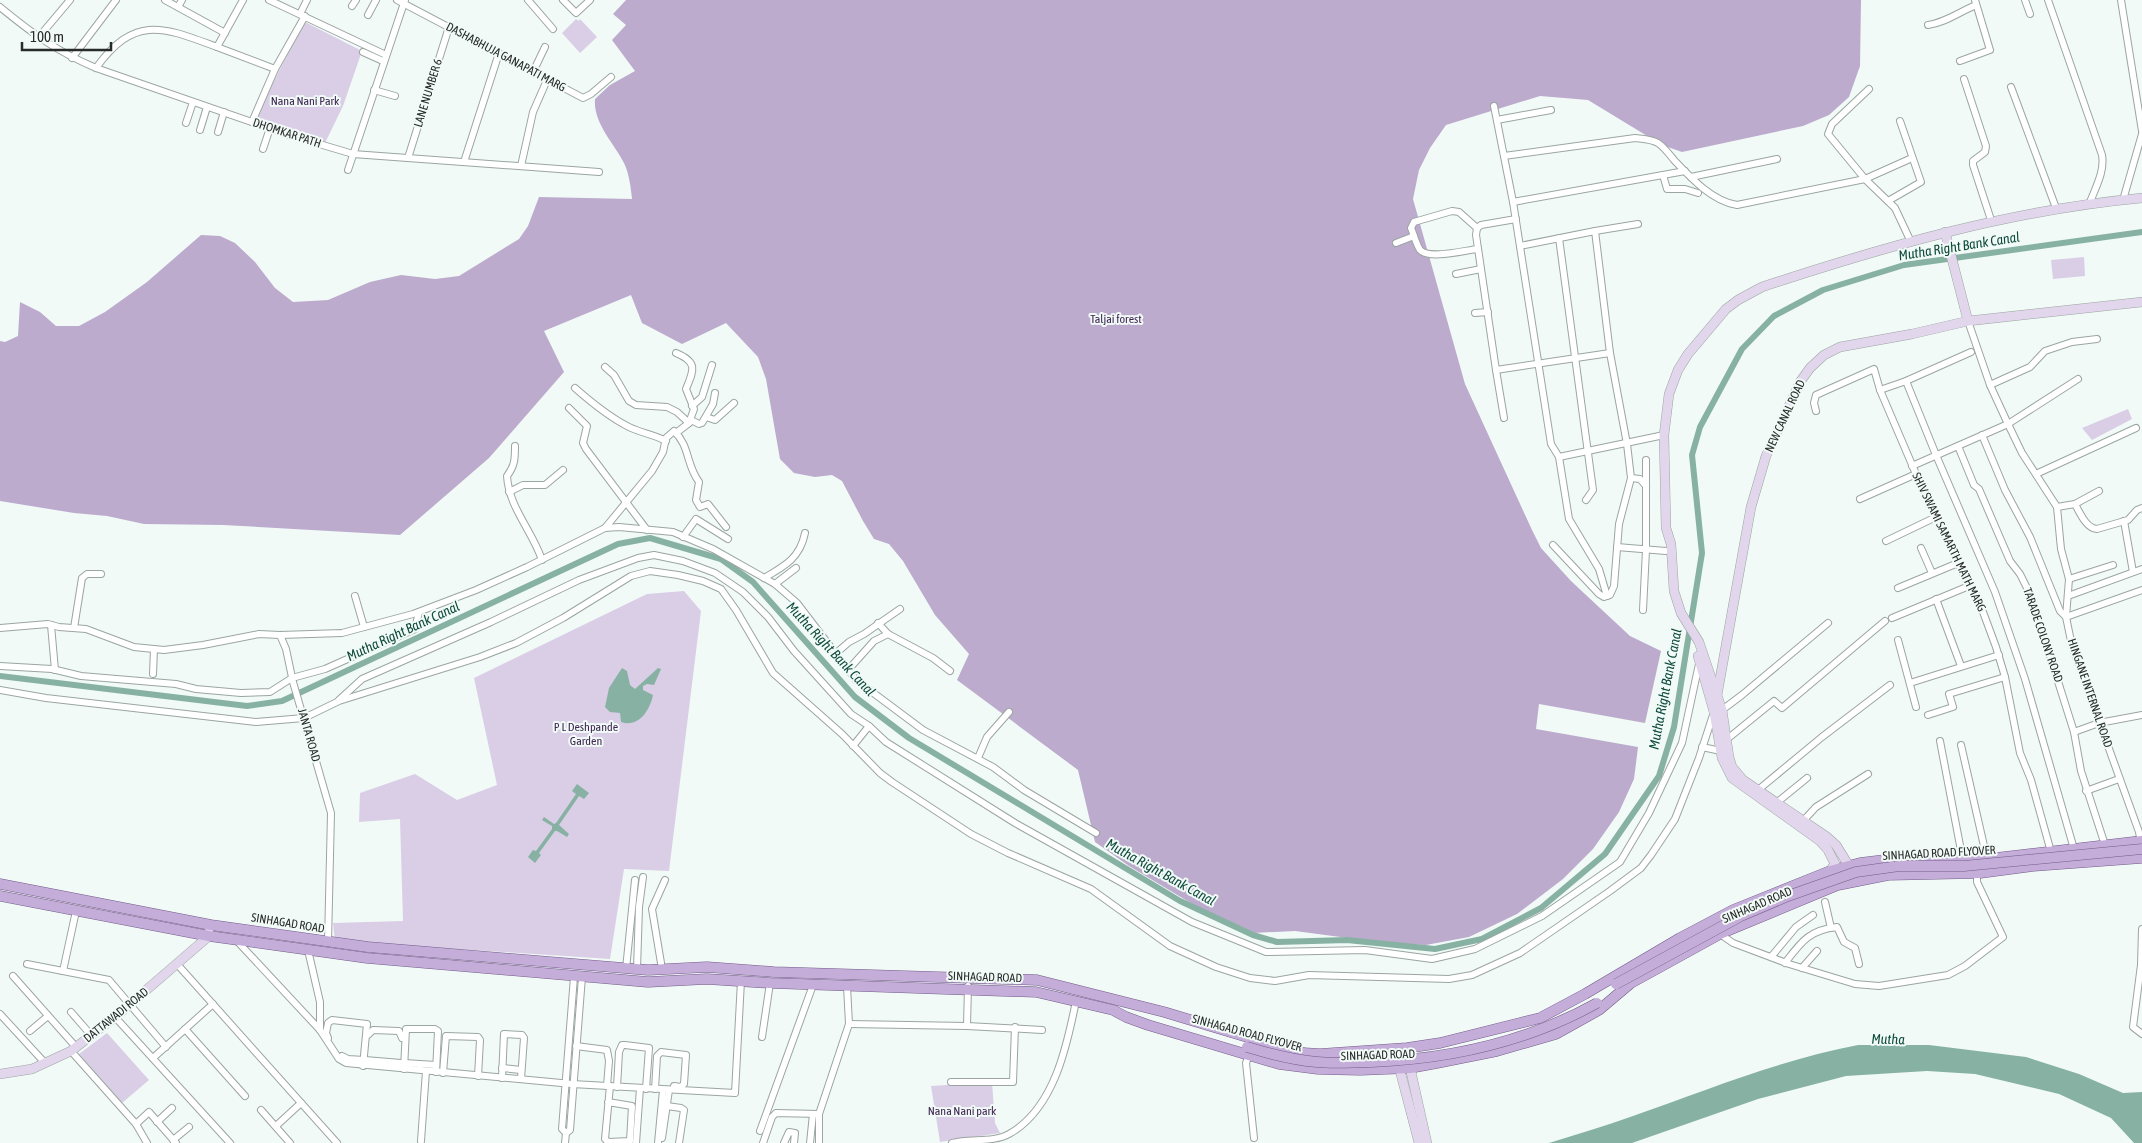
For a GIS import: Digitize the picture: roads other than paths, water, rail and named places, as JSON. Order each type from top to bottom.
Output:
[{"type":"main road","name":"SINHAGAD ROAD","points":[[0,884],[211,925],[328,942],[626,969],[707,968],[774,972],[1037,980],[1164,1012],[1304,1053],[1320,1054],[1440,1044],[1540,1018],[1733,910],[1830,871],[1849,866],[1892,859],[1963,861],[1987,859],[2141,840]]},
{"type":"main road","name":"SINHAGAD ROAD FLYOVER","points":[[1585,994],[1616,984],[1748,912],[1856,872],[1899,866],[1964,866],[2141,840]]},
{"type":"main road","name":"SINHAGAD ROAD FLYOVER","points":[[1888,876],[1912,870],[1977,869],[2142,854]]},
{"type":"main road","name":"SINHAGAD ROAD","points":[[1248,1051],[1279,1064],[1318,1069],[1405,1068],[1497,1051],[1556,1034],[1599,1010],[1631,983],[1720,934],[1838,885],[1888,876],[1977,873],[2033,866],[2142,858]]},
{"type":"main road","name":"SINHAGAD ROAD","points":[[0,896],[209,936],[346,956],[648,982],[706,979],[812,985],[1036,992],[1113,1010]]},
{"type":"main road","points":[[578,977],[579,965]]},
{"type":"main road","name":"SINHAGAD ROAD FLYOVER","points":[[1113,1010],[1248,1051],[1320,1063],[1379,1061],[1434,1057],[1533,1034],[1558,1024],[1631,983]]},
{"type":"street","points":[[38,38],[70,0]]},
{"type":"street","points":[[72,58],[116,0]]},
{"type":"street","points":[[165,0],[225,33]]},
{"type":"street","points":[[178,7],[182,0]]},
{"type":"street","points":[[217,47],[243,0]]},
{"type":"street","points":[[269,0],[384,58]]},
{"type":"street","points":[[252,122],[275,69],[302,15],[307,0]]},
{"type":"street","points":[[368,14],[376,0]]},
{"type":"street","points":[[528,0],[553,29]]},
{"type":"street","points":[[562,0],[576,13],[590,0]]},
{"type":"street","points":[[2025,0],[2030,14]]},
{"type":"street","points":[[2048,0],[2104,164],[2089,205]]},
{"type":"street","points":[[2121,0],[2142,133],[2124,200]]},
{"type":"street","points":[[348,170],[402,1]]},
{"type":"street","name":"DASHABHUJA GANAPATI MARG","points":[[402,1],[583,98],[591,94],[611,77]]},
{"type":"street","points":[[1928,25],[1946,21],[1956,13],[1976,3],[1990,50],[1960,61]]},
{"type":"street","name":"DHOMKAR PATH","points":[[0,7],[38,38],[72,58],[96,68],[207,107],[353,154],[599,172]]},
{"type":"street","name":"LANE NUMBER 6","points":[[408,158],[449,27]]},
{"type":"street","points":[[96,68],[106,54],[134,33],[149,28],[186,35],[275,69]]},
{"type":"street","points":[[533,72],[545,47]]},
{"type":"street","points":[[363,52],[384,58]]},
{"type":"street","points":[[464,162],[499,53]]},
{"type":"street","points":[[1964,79],[1986,146],[1985,152],[1976,158],[1973,164],[1991,220]]},
{"type":"street","points":[[521,166],[534,112],[547,80]]},
{"type":"street","points":[[2011,87],[2056,208]]},
{"type":"street","points":[[1870,89],[1832,124],[1827,132],[1865,179],[1895,208],[1911,242]]},
{"type":"street","points":[[374,90],[395,96]]},
{"type":"street","points":[[186,123],[193,102]]},
{"type":"street","points":[[1494,106],[1516,219],[1551,444],[1559,457],[1569,519],[1599,569],[1607,596]]},
{"type":"street","points":[[200,130],[207,107]]},
{"type":"street","points":[[1496,120],[1551,110]]},
{"type":"street","points":[[218,132],[224,112]]},
{"type":"street","points":[[1888,201],[1921,182],[1900,121]]},
{"type":"street","points":[[263,149],[270,128]]},
{"type":"street","points":[[1504,156],[1641,138],[1660,144],[1691,177],[1724,203],[1737,205],[1865,179],[1912,158]]},
{"type":"street","points":[[1691,177],[1777,159]]},
{"type":"street","points":[[1513,202],[1685,172]]},
{"type":"street","points":[[1663,175],[1667,189],[1686,189],[1698,193]]},
{"type":"street","points":[[1830,871],[1835,864],[1828,850],[1820,841],[1774,806],[1732,778],[1725,767],[1721,751],[1718,694],[1697,644],[1682,623],[1670,596],[1666,551],[1668,538],[1664,435],[1669,394],[1678,370],[1703,335],[1726,309],[1762,286],[1991,220],[2056,208],[2142,198]]},
{"type":"street","points":[[1478,249],[1435,255],[1427,254],[1420,250],[1411,228],[1414,222],[1452,211],[1459,212],[1477,228],[1478,249],[1504,418]]},
{"type":"street","points":[[1477,228],[1481,225],[1516,219]]},
{"type":"street","points":[[1520,246],[1638,224]]},
{"type":"street","points":[[1595,231],[1610,353],[1631,478],[1619,524],[1614,590],[1607,596]]},
{"type":"street","name":"HINGANE INTERNAL ROAD","points":[[1945,234],[1968,322],[1990,385],[2022,454],[2057,507],[2061,549],[2069,579],[2066,617],[2072,646],[2141,840]]},
{"type":"street","points":[[1396,243],[1414,236]]},
{"type":"street","points":[[1559,238],[1593,490],[1586,500]]},
{"type":"street","points":[[1456,274],[1481,269]]},
{"type":"street","name":"NEW CANAL ROAD","points":[[1718,694],[1751,506],[1759,477],[1766,456],[1800,382],[1810,368],[1824,355],[1840,347],[1968,322],[2142,302]]},
{"type":"street","points":[[1475,313],[1488,312]]},
{"type":"street","points":[[1990,385],[2030,367],[2045,351],[2072,342],[2097,339]]},
{"type":"street","points":[[1880,390],[1906,381],[1971,352]]},
{"type":"street","points":[[676,353],[686,357],[691,362],[694,371],[686,389],[694,409],[690,421],[676,434]]},
{"type":"street","points":[[1496,370],[1610,353]]},
{"type":"street","points":[[692,406],[702,396],[712,365]]},
{"type":"street","points":[[605,367],[614,375],[629,401],[636,405],[667,407],[690,421],[699,424],[714,404],[715,392]]},
{"type":"street","name":"SHIV SWAMI SAMARTH MATH MARG","points":[[1816,411],[1814,403],[1816,395],[1874,369],[1880,390],[1912,466],[1969,586],[1976,593],[2005,677],[2020,752],[2031,780],[2051,852]]},
{"type":"street","points":[[1912,466],[2008,424],[2078,379]]},
{"type":"street","points":[[1906,381],[1995,592],[2025,679],[2074,849]]},
{"type":"street","points":[[575,388],[594,405],[628,427],[655,435],[666,441]]},
{"type":"street","points":[[706,417],[715,420],[734,403]]},
{"type":"street","points":[[569,408],[587,426],[583,443],[586,449],[647,530]]},
{"type":"street","points":[[2036,474],[2136,428]]},
{"type":"street","points":[[0,628],[20,625],[51,625],[86,630],[134,647],[154,649],[184,648],[259,634],[342,633],[419,612],[476,590],[542,560],[605,528],[652,471],[663,452],[666,441],[674,431],[686,446],[692,472],[699,482],[696,500],[700,507],[708,504],[726,527]]},
{"type":"street","points":[[1559,457],[1664,435]]},
{"type":"street","points":[[1982,435],[2005,490],[2030,538],[2058,609],[2066,617],[2142,590]]},
{"type":"street","points":[[515,446],[515,460],[512,469],[506,476],[514,506],[531,533],[542,560]]},
{"type":"street","name":"TARADE COLONY ROAD","points":[[1958,446],[2010,561],[2020,574],[2031,596],[2074,732],[2086,791],[2105,845]]},
{"type":"street","points":[[1643,610],[1646,550],[1646,460]]},
{"type":"street","points":[[510,492],[523,485],[545,485],[563,470]]},
{"type":"street","points":[[1860,499],[1916,474]]},
{"type":"street","points":[[1631,478],[1640,479],[1646,486]]},
{"type":"street","points":[[2057,507],[2075,504],[2098,491]]},
{"type":"street","points":[[2075,504],[2093,529],[2124,521],[2142,508]]},
{"type":"street","points":[[1886,542],[1936,518]]},
{"type":"street","points":[[683,537],[696,519],[728,539]]},
{"type":"street","points":[[2124,521],[2133,572]]},
{"type":"street","points":[[605,528],[673,532],[713,549],[775,584],[797,603],[856,680],[923,730],[978,758],[1024,790],[1096,832]]},
{"type":"street","points":[[764,578],[796,556],[801,548],[805,533]]},
{"type":"street","points":[[1668,538],[1671,544],[1674,591],[1682,623]]},
{"type":"street","points":[[1553,545],[1599,594],[1607,596]]},
{"type":"street","points":[[1616,547],[1666,551]]},
{"type":"street","points":[[1922,548],[1932,573]]},
{"type":"street","points":[[338,702],[346,692],[362,679],[491,622],[579,580],[638,558],[654,555],[683,561],[715,574],[743,592],[768,617],[794,651],[851,714],[869,726],[886,742],[1015,822],[1192,922],[1266,952],[1365,950],[1432,959],[1475,949],[1542,916],[1620,862],[1649,813],[1682,743],[1700,661]]},
{"type":"street","points":[[1898,588],[1958,563]]},
{"type":"street","points":[[2069,579],[2113,565]]},
{"type":"street","points":[[775,584],[796,568]]},
{"type":"street","points":[[2068,596],[2142,569]]},
{"type":"street","points":[[0,690],[64,700],[256,722],[303,715],[480,657],[516,643],[563,618],[631,576],[650,571],[678,575],[703,581],[721,589],[736,610],[773,672],[880,773],[971,834],[1008,853],[1091,889],[1170,946],[1250,978],[1275,980],[1309,975],[1449,979],[1472,975],[1520,953],[1578,915],[1646,862],[1675,819],[1702,747],[1718,711],[1828,623]]},
{"type":"street","points":[[74,628],[82,578],[87,574],[101,574]]},
{"type":"street","points":[[1892,618],[1969,586]]},
{"type":"street","points":[[355,596],[364,627]]},
{"type":"street","points":[[1936,599],[1961,666]]},
{"type":"street","points":[[835,654],[849,642],[900,609]]},
{"type":"street","points":[[0,666],[55,670],[81,676],[241,692],[270,692],[293,680],[325,669],[416,629],[419,612]]},
{"type":"street","points":[[1726,740],[1774,701],[1782,708],[1885,621]]},
{"type":"street","points":[[878,623],[888,634],[934,658],[950,671]]},
{"type":"street","points":[[51,625],[55,670]]},
{"type":"street","points":[[848,670],[874,641],[888,634]]},
{"type":"street","name":"JANTA ROAD","points":[[280,635],[286,649],[293,680],[332,813],[328,942]]},
{"type":"street","points":[[1898,640],[1916,707]]},
{"type":"street","points":[[1697,644],[1700,661],[1718,711],[1732,767],[1743,780],[1758,790],[1774,806],[1803,821],[1836,845],[1849,866],[1847,874],[1838,885]]},
{"type":"street","points":[[153,674],[154,649]]},
{"type":"street","points":[[1910,683],[1998,655]]},
{"type":"street","points":[[1928,715],[1953,707],[1949,694],[2005,677]]},
{"type":"street","points":[[1758,790],[1822,736],[1890,685]]},
{"type":"street","points":[[978,758],[987,737],[1008,712]]},
{"type":"street","points":[[2074,732],[2099,723],[2142,715]]},
{"type":"street","points":[[853,746],[869,726]]},
{"type":"street","points":[[1940,741],[1963,861]]},
{"type":"street","points":[[1961,745],[1987,859]]},
{"type":"street","points":[[1702,747],[1721,751]]},
{"type":"street","points":[[1803,821],[1816,807],[1868,774]]},
{"type":"street","points":[[1774,806],[1807,778]]},
{"type":"street","points":[[2086,791],[2119,779]]},
{"type":"street","points":[[1720,934],[1733,943],[1785,963],[1855,984],[1879,986],[1948,975],[1965,966],[2003,937],[1977,882],[1977,873]]},
{"type":"street","points":[[637,969],[639,907],[644,877]]},
{"type":"street","points":[[626,969],[635,880]]},
{"type":"street","points":[[662,969],[652,910],[665,880]]},
{"type":"street","points":[[1825,902],[1831,928]]},
{"type":"street","points":[[62,971],[76,911]]},
{"type":"street","points":[[1771,957],[1796,927],[1813,915]]},
{"type":"street","points":[[209,936],[211,925]]},
{"type":"street","points":[[1785,963],[1801,941],[1821,929],[1837,927],[1844,942],[1855,948],[1859,964]]},
{"type":"street","points":[[2142,929],[2141,965],[2133,1027],[2142,1034]]},
{"type":"street","name":"DATTAWADI ROAD","points":[[0,1074],[32,1068],[74,1049],[115,1017],[209,936]]},
{"type":"street","points":[[236,940],[320,1030],[338,1059],[346,1063],[436,1068],[444,1073],[643,1088],[683,1086],[686,1055],[683,1053],[658,1053],[655,1087]]},
{"type":"street","points":[[308,950],[320,1002],[320,1030]]},
{"type":"street","points":[[1802,968],[1817,951]]},
{"type":"street","points":[[26,964],[109,980],[131,1003],[166,1047]]},
{"type":"street","points":[[177,964],[337,1143]]},
{"type":"street","points":[[13,976],[136,1124],[147,1143]]},
{"type":"street","points":[[565,1143],[566,1133],[570,1130],[576,1046],[578,977]]},
{"type":"street","points":[[566,1133],[562,1129],[564,1083],[578,977]]},
{"type":"street","points":[[967,1026],[969,977]]},
{"type":"street","points":[[655,1087],[666,1090],[735,1093],[741,981]]},
{"type":"street","points":[[762,1037],[770,983]]},
{"type":"street","points":[[760,1131],[812,985]]},
{"type":"street","points":[[810,1143],[816,1114],[849,1024],[847,986]]},
{"type":"street","points":[[952,1143],[1008,1134],[1028,1119],[1052,1085],[1069,1035],[1076,1001]]},
{"type":"street","points":[[153,1058],[214,1004]]},
{"type":"street","points":[[71,1012],[91,1036]]},
{"type":"street","points":[[0,1014],[44,1063]]},
{"type":"street","points":[[30,1031],[48,1016]]},
{"type":"street","points":[[115,1017],[230,1143]]},
{"type":"street","points":[[330,1021],[367,1024],[364,1063],[348,1059],[342,1055],[327,1034],[330,1021]]},
{"type":"street","points":[[849,1024],[1015,1027],[1042,1030]]},
{"type":"street","points":[[951,1082],[1014,1082],[1015,1027]]},
{"type":"street","points":[[185,1029],[245,1096]]},
{"type":"street","points":[[402,1066],[406,1029],[435,1029],[438,1031],[436,1068]]},
{"type":"street","points":[[364,1063],[370,1031],[399,1031],[402,1034],[402,1066]]},
{"type":"street","points":[[500,1078],[504,1034],[522,1035],[524,1038],[521,1080]]},
{"type":"street","points":[[444,1073],[446,1036],[478,1037],[480,1040],[479,1076]]},
{"type":"street","points":[[479,1076],[482,1038]]},
{"type":"street","points":[[500,1039],[500,1078]]},
{"type":"street","points":[[608,1102],[632,1106],[630,1141],[606,1141],[608,1102],[611,1086],[622,1045],[648,1048],[636,1143]]},
{"type":"street","points":[[576,1046],[607,1050],[611,1086]]},
{"type":"street","points":[[1395,1048],[1405,1068],[1417,1118],[1427,1143]]},
{"type":"street","points":[[1405,1068],[1407,1048]]},
{"type":"street","points":[[1248,1051],[1246,1063],[1254,1138]]},
{"type":"street","points":[[402,1066],[426,1071],[436,1068]]},
{"type":"street","points":[[502,1068],[522,1070]]},
{"type":"street","points":[[421,1141],[426,1071]]},
{"type":"street","points":[[662,1143],[667,1106],[666,1090]]},
{"type":"street","points":[[658,1143],[666,1090]]},
{"type":"street","points":[[276,1126],[301,1103]]},
{"type":"street","points":[[667,1106],[684,1110],[679,1143]]},
{"type":"street","points":[[157,1122],[172,1108]]},
{"type":"street","points":[[262,1110],[290,1143]]},
{"type":"street","points":[[136,1124],[149,1112],[174,1142],[189,1127]]},
{"type":"street","points":[[763,1143],[772,1117],[776,1113],[816,1114]]},
{"type":"street","points":[[816,1114],[819,1143]]},
{"type":"street","points":[[1417,1118],[1419,1143]]},
{"type":"street","points":[[784,1143],[789,1132],[795,1133],[794,1143]]},
{"type":"waterway","name":"Mutha Right Bank Canal","points":[[0,676],[247,706],[282,701],[618,544],[650,538],[721,559],[753,582],[855,697],[909,738],[1180,901],[1253,935],[1277,942],[1347,940],[1435,949],[1482,939],[1541,908],[1605,854],[1659,776],[1674,727],[1702,553],[1692,455],[1700,427],[1742,349],[1774,316],[1823,290],[1904,265],[2142,232]]},
{"type":"park label","name":"Nana Nani Park","points":[[305,101]]},
{"type":"park label","name":"Taljai forest","points":[[1116,319]]},
{"type":"park label","name":"P L Deshpande Garden","points":[[586,734]]},
{"type":"park label","name":"Nana Nani park","points":[[962,1111]]},
{"type":"water label","name":"Mutha","points":[[1888,1039]]}]
